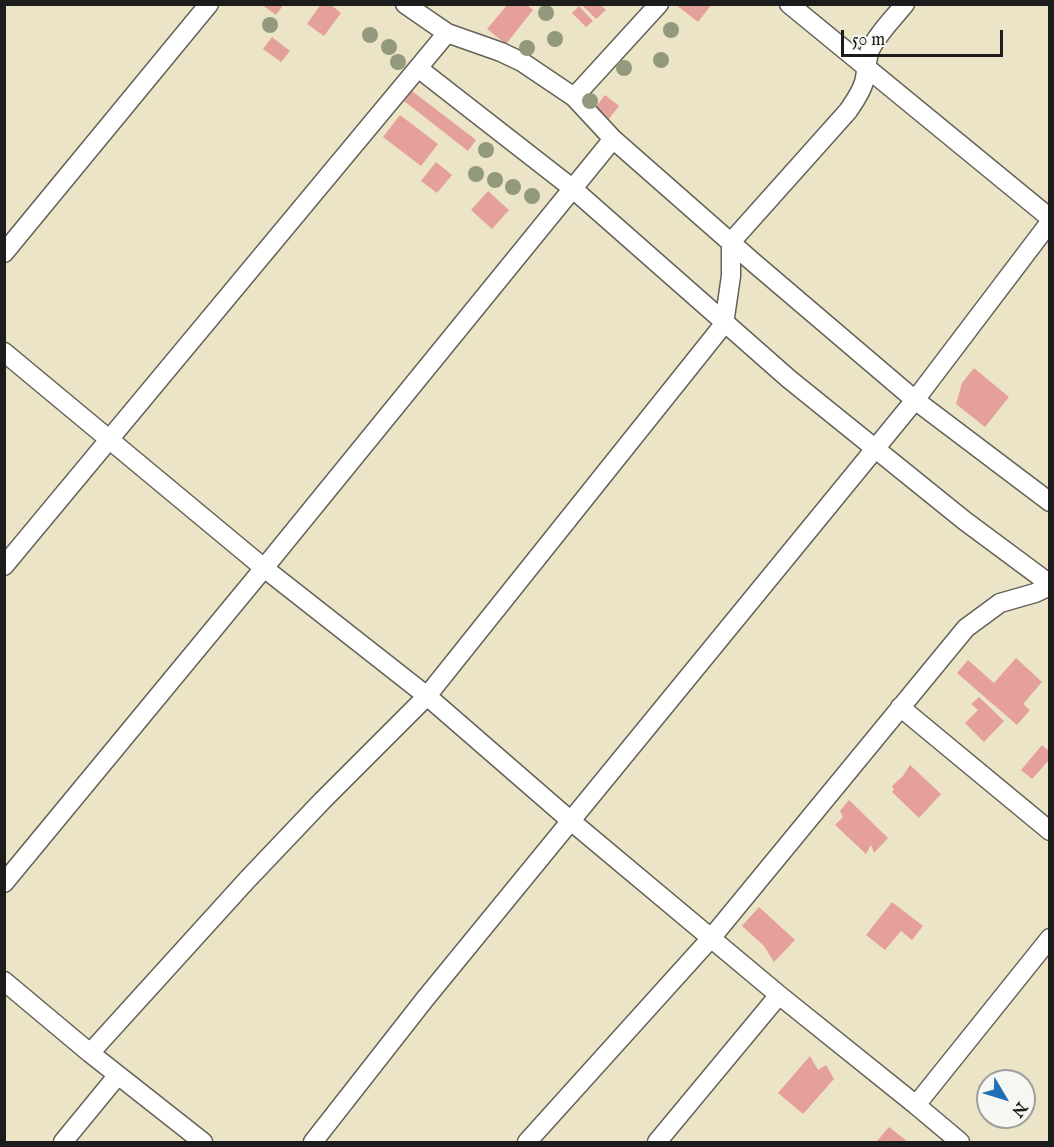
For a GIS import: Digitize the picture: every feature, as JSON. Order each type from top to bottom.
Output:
[{"type":"street","points":[[4,253],[210,4]]},
{"type":"street","points":[[405,4],[447,33],[522,62],[573,97],[613,139],[915,400],[1050,502]]},
{"type":"street","points":[[573,97],[659,4]]},
{"type":"street","points":[[313,1143],[425,999],[915,400],[1050,220],[789,4]]},
{"type":"street","points":[[90,1053],[307,816],[427,696],[724,324],[731,276],[731,242],[848,111],[859,95],[868,57],[878,37],[905,4]]},
{"type":"street","points":[[4,566],[447,33]]},
{"type":"street","points":[[418,68],[573,188],[724,324],[965,521],[1050,585],[1035,593],[1000,603],[966,628],[712,937],[527,1143]]},
{"type":"street","points":[[4,883],[613,139]]},
{"type":"street","points":[[4,352],[264,568],[427,696],[571,821],[779,995],[916,1105],[954,1140]]},
{"type":"street","points":[[900,707],[1050,831]]},
{"type":"street","points":[[916,1105],[1050,938]]},
{"type":"street","points":[[4,981],[203,1143]]},
{"type":"street","points":[[657,1143],[779,995]]},
{"type":"street","points":[[63,1143],[118,1075]]},
{"type":"building","points":[[261,4],[284,4],[276,15]]},
{"type":"building","points":[[321,4],[330,4],[341,13],[324,36],[307,24]]},
{"type":"building","points":[[581,4],[600,4],[606,10],[596,19]]},
{"type":"building","points":[[675,4],[712,4],[698,22]]},
{"type":"building","points":[[507,5],[527,5],[533,10],[506,44],[487,29]]},
{"type":"building","points":[[579,6],[593,21],[586,27],[572,13]]},
{"type":"building","points":[[272,37],[290,51],[281,62],[263,49]]},
{"type":"building","points":[[412,91],[476,140],[468,151],[404,101]]},
{"type":"building","points":[[605,95],[619,106],[608,120],[594,109]]},
{"type":"building","points":[[400,115],[438,144],[421,166],[383,137]]},
{"type":"building","points":[[436,162],[452,175],[437,193],[421,181]]},
{"type":"building","points":[[488,191],[509,210],[492,229],[471,210]]},
{"type":"building","points":[[974,368],[1009,397],[985,427],[956,404],[962,383]]},
{"type":"building","points":[[1016,658],[1042,682],[1023,704],[1030,710],[1017,725],[957,673],[968,660],[994,683]]},
{"type":"building","points":[[979,697],[1004,721],[984,742],[965,723],[978,710],[971,704]]},
{"type":"building","points":[[1042,745],[1050,752],[1050,759],[1032,779],[1021,770]]},
{"type":"building","points":[[910,765],[941,794],[919,818],[892,792],[894,790],[892,786],[903,776]]},
{"type":"building","points":[[849,800],[888,838],[874,853],[871,845],[866,854],[835,825],[843,817],[840,811]]},
{"type":"building","points":[[892,902],[923,926],[912,940],[901,931],[885,950],[866,935]]},
{"type":"building","points":[[759,907],[795,940],[774,962],[764,946],[742,926]]},
{"type":"building","points":[[810,1056],[818,1070],[826,1065],[834,1079],[803,1114],[778,1093]]},
{"type":"building","points":[[889,1127],[908,1142],[876,1142]]}]
